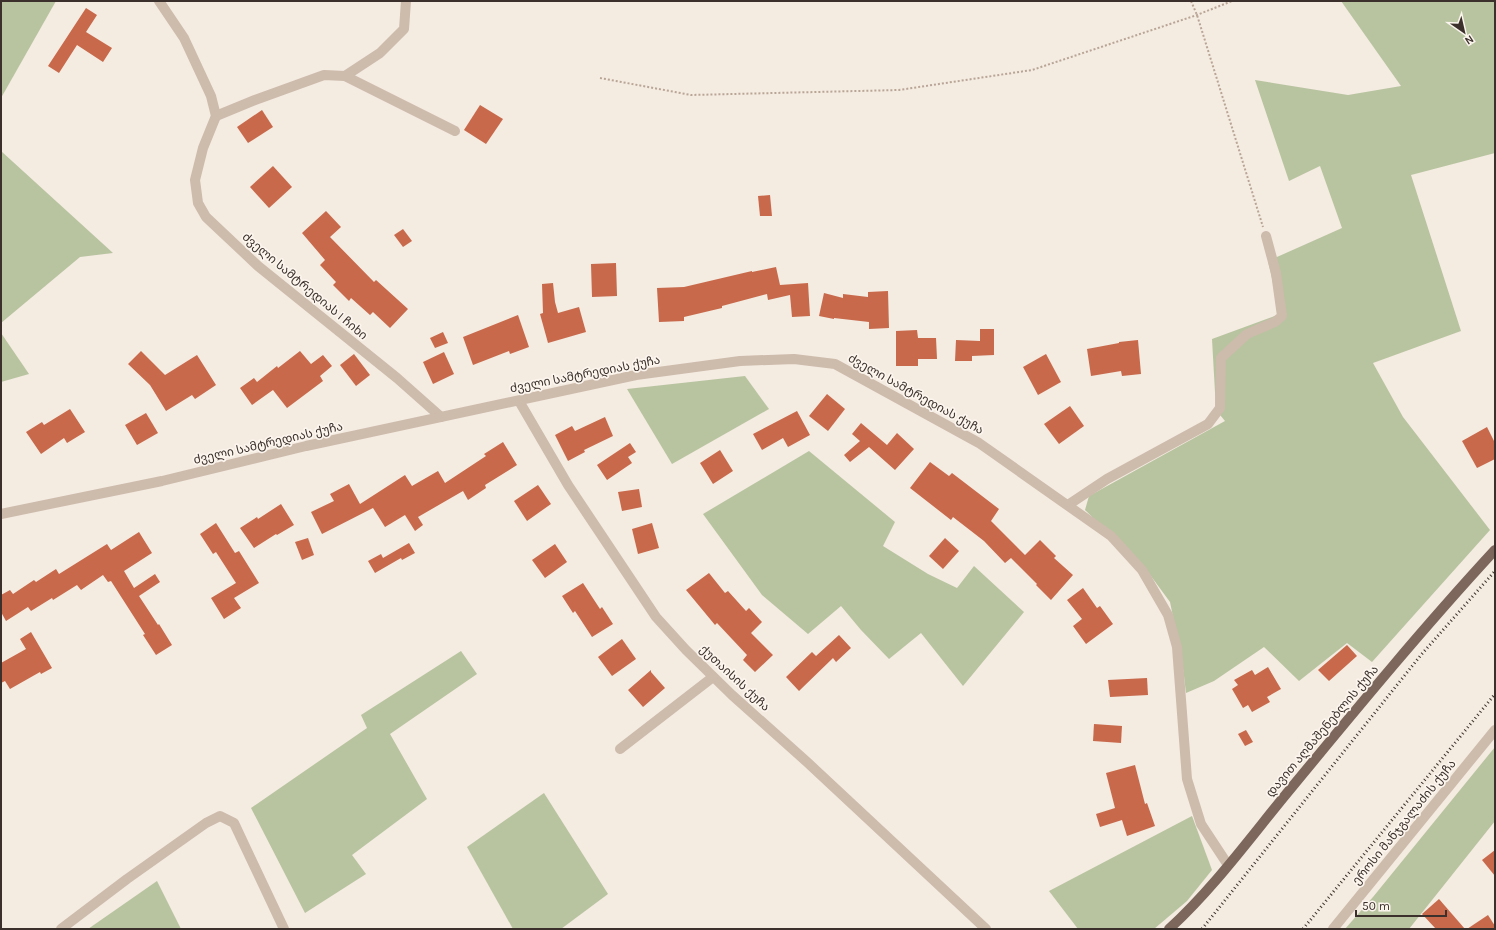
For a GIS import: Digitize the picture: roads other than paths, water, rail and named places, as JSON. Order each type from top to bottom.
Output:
[{"type":"main road","name":"დავით აღმაშენებლის ქუჩა","points":[[1169,929],[1202,896],[1359,706],[1455,594],[1495,550]]},
{"type":"street","points":[[159,1],[184,38],[211,96],[216,116],[255,100],[324,76],[345,76],[455,131]]},
{"type":"street","points":[[345,76],[380,53],[404,29],[406,1]]},
{"type":"street","name":"ძველი სამტრედიას I ჩიხი","points":[[216,116],[203,148],[195,180],[198,203],[206,216],[258,266],[397,378],[441,418]]},
{"type":"street","points":[[1068,505],[1107,480],[1208,424],[1220,408],[1222,358],[1247,334],[1275,322],[1282,316],[1276,273],[1266,236]]},
{"type":"street","name":"ძველი სამტრედიას ქუჩა","points":[[1,514],[162,481],[306,446],[636,375],[740,361],[794,359],[835,364],[979,443],[1111,536],[1142,570],[1168,615],[1177,647],[1187,779],[1201,824],[1228,865]]},
{"type":"street","name":"ქუთაისის ქუჩა","points":[[519,401],[568,485],[656,617],[713,676],[986,929]]},
{"type":"street","points":[[620,749],[713,676]]},
{"type":"street","name":"ეროსი მანჯგალაძის ქუჩა","points":[[1333,929],[1495,730]]},
{"type":"street","points":[[61,929],[127,879],[206,823],[220,816],[234,823],[284,929]]},
{"type":"railway","points":[[1202,929],[1421,655],[1495,571]]},
{"type":"railway","points":[[1303,929],[1495,694]]}]
